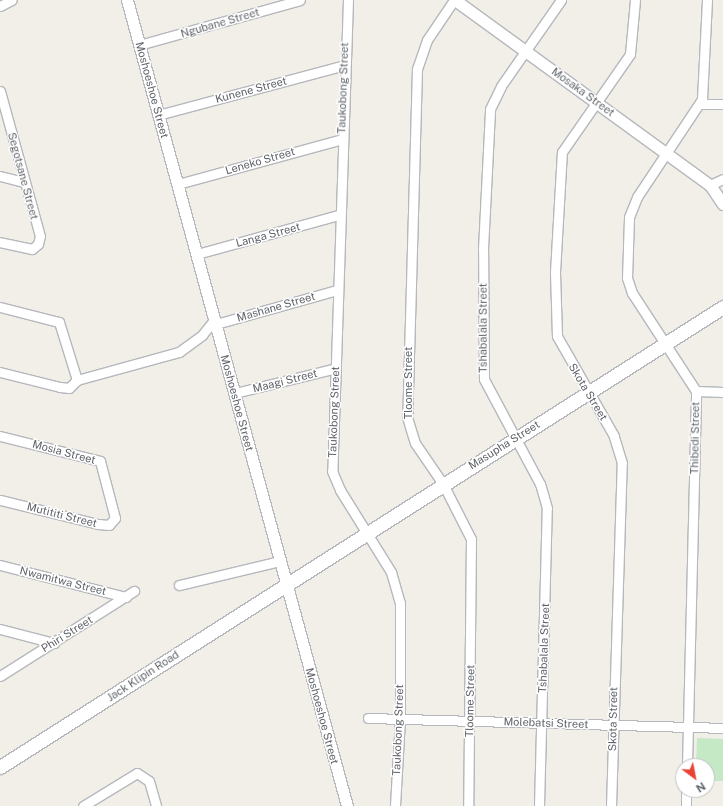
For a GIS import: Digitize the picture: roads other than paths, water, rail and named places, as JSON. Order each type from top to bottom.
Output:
[{"type":"main road","name":"Masupha Street","points":[[286,584],[723,307]]},
{"type":"main road","name":"Jack Klipin Road","points":[[0,767],[286,584]]},
{"type":"street","points":[[0,6],[12,0]]},
{"type":"street","name":"Moshoeshoe Street","points":[[127,0],[347,806]]},
{"type":"street","name":"Ngubane Street","points":[[139,46],[300,0]]},
{"type":"street","name":"Taukobong Street","points":[[348,0],[344,65],[332,471],[340,490],[368,532],[391,572],[400,603],[400,719],[395,806]]},
{"type":"street","name":"Mosaka Street","points":[[454,0],[526,50],[710,185],[723,204]]},
{"type":"street","name":"Tloome Street","points":[[454,0],[427,40],[417,69],[407,375],[410,431],[464,519],[473,552],[468,806]]},
{"type":"street","name":"Tshabalala Street","points":[[539,806],[547,508],[540,484],[484,379],[483,248],[490,109],[526,50],[561,0]]},
{"type":"street","name":"Skota Street","points":[[611,806],[622,463],[614,436],[557,336],[555,272],[559,161],[568,140],[632,47],[635,0]]},
{"type":"street","points":[[707,0],[705,80],[700,104],[723,104]]},
{"type":"street","name":"Kunene Street","points":[[158,115],[344,65]]},
{"type":"street","name":"Segotsane Street","points":[[0,91],[40,236],[36,247],[23,248],[0,242]]},
{"type":"street","name":"Thibedi Street","points":[[687,758],[696,391],[664,344],[629,286],[628,247],[632,209],[700,104]]},
{"type":"street","name":"Leneko Street","points":[[178,184],[342,139]]},
{"type":"street","points":[[0,176],[24,182]]},
{"type":"street","points":[[710,185],[723,178]]},
{"type":"street","name":"Langa Street","points":[[197,254],[339,215]]},
{"type":"street","name":"Mashane Street","points":[[215,322],[337,290]]},
{"type":"street","points":[[0,307],[59,322],[77,380]]},
{"type":"street","points":[[0,372],[69,388],[77,380],[179,352],[202,335],[215,322]]},
{"type":"street","name":"Maagi Street","points":[[235,393],[336,368]]},
{"type":"street","points":[[696,391],[723,392]]},
{"type":"street","name":"Mosia Street","points":[[0,436],[100,461],[114,512]]},
{"type":"street","name":"Mutititi Street","points":[[0,500],[106,525],[114,522],[114,512]]},
{"type":"street","points":[[179,585],[280,561]]},
{"type":"street","name":"Nwamitwa Street","points":[[0,565],[126,597]]},
{"type":"street","name":"Phiri Street","points":[[0,676],[134,592]]},
{"type":"street","points":[[0,629],[54,643]]},
{"type":"street","name":"Molebatsi Street","points":[[368,718],[723,728]]},
{"type":"street","points":[[83,806],[137,774],[149,781],[156,806]]}]
